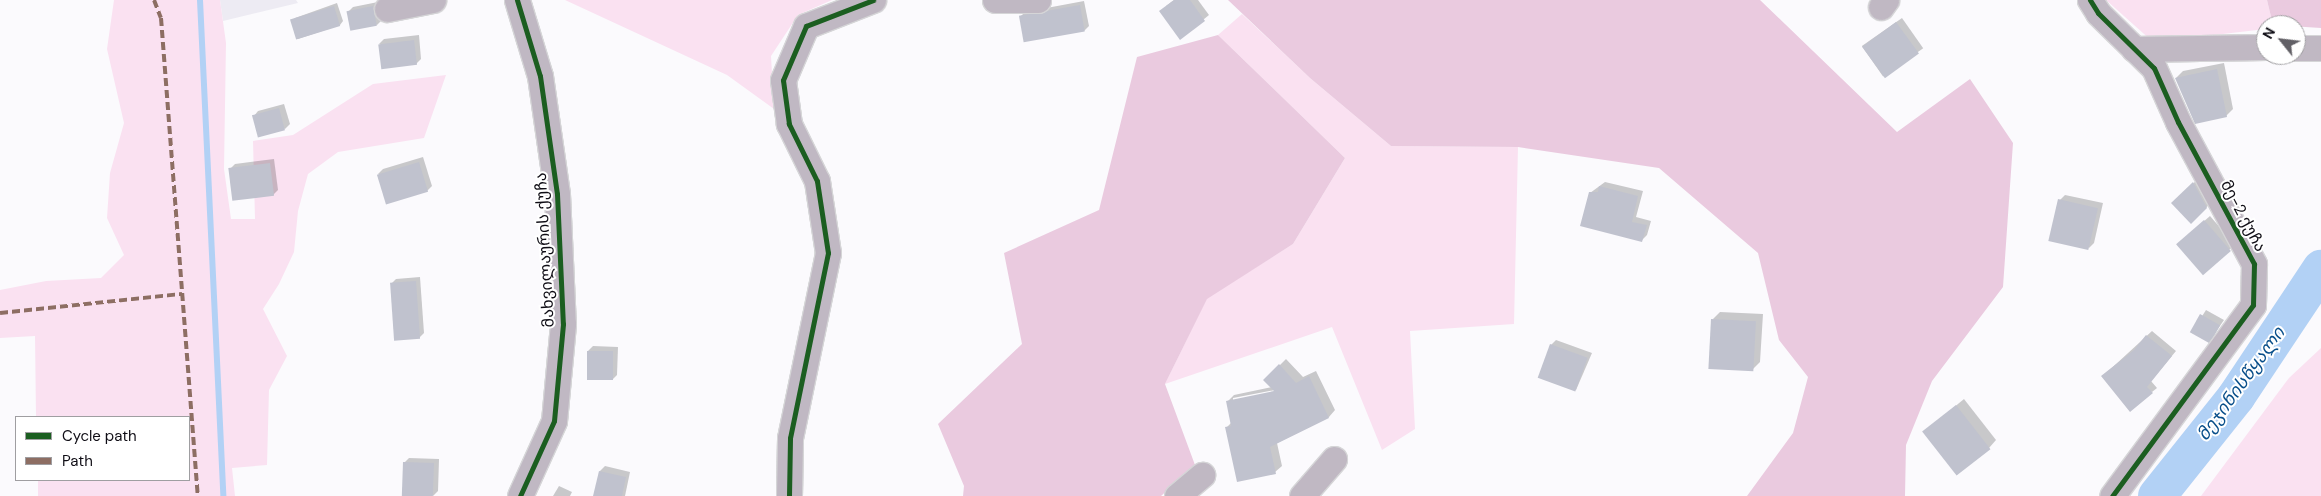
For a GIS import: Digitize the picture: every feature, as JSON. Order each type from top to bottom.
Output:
[{"type":"street","points":[[387,9],[432,0]]},
{"type":"street","name":"მახვილაურის ქუჩა","points":[[517,0],[540,76],[557,194],[563,324],[554,421],[520,496]]},
{"type":"street","points":[[789,496],[790,438],[828,253],[817,181],[789,124],[783,80],[806,26],[873,0]]},
{"type":"street","points":[[995,0],[1038,0]]},
{"type":"street","name":"მე-2 ქუჩა","points":[[2090,0],[2098,13],[2154,68],[2178,122],[2254,264],[2253,306],[2112,496]]},
{"type":"street","points":[[2134,49],[2256,47]]},
{"type":"street","points":[[2306,48],[2321,48]]},
{"type":"street","points":[[1302,496],[1334,460]]},
{"type":"street","points":[[1177,496],[1202,475]]},
{"type":"shaded area","points":[[114,0],[220,0],[226,43],[224,169],[231,219],[255,219],[253,141],[293,135],[373,84],[446,75],[424,138],[338,152],[308,174],[298,211],[294,252],[279,284],[263,309],[287,356],[269,390],[267,465],[232,468],[235,496],[38,496],[38,481],[190,481],[190,416],[36,416],[35,336],[0,338],[0,290],[46,281],[101,278],[124,255],[107,218],[110,173],[124,123],[107,49]]},
{"type":"shaded area","points":[[220,0],[296,0],[298,3],[223,21]]},
{"type":"shaded area","points":[[565,0],[832,0],[798,15],[771,56],[774,109],[727,75]]},
{"type":"shaded area","points":[[1228,0],[1760,0],[1897,132],[1970,79],[2013,143],[2003,287],[1932,381],[1906,445],[1905,496],[1747,496],[1793,433],[1808,377],[1779,340],[1758,253],[1659,168],[1518,147],[1391,146],[1310,78]]},
{"type":"shaded area","points":[[2106,0],[2267,0],[2271,15],[2256,15],[2256,30],[2153,42]]},
{"type":"shaded area","points":[[2267,0],[2321,0],[2321,28],[2306,27],[2306,15],[2271,15]]},
{"type":"shaded area","points":[[1242,14],[1310,78],[1391,146],[1518,147],[1514,324],[1410,331],[1415,429],[1382,450],[1332,327],[1165,384],[1207,298],[1293,244],[1345,158],[1218,35]]},
{"type":"shaded area","points":[[1218,35],[1345,158],[1293,244],[1207,299],[1165,384],[1195,465],[1161,496],[963,496],[964,486],[938,424],[1022,344],[1004,253],[1099,210],[1137,57]]},
{"type":"shaded area","points":[[2321,348],[2321,496],[2201,496],[2289,378]]},
{"type":"building","points":[[1174,0],[1190,0],[1205,21],[1180,40],[1159,11]]},
{"type":"building","points":[[1080,5],[1085,32],[1024,42],[1019,16]]},
{"type":"building","points":[[334,6],[340,26],[296,40],[290,19]]},
{"type":"building","points":[[373,6],[377,26],[350,31],[346,11]]},
{"type":"building","points":[[1896,22],[1919,54],[1885,78],[1862,47]]},
{"type":"building","points":[[414,40],[417,65],[381,69],[378,44]]},
{"type":"building","points":[[2217,69],[2227,117],[2195,124],[2175,78]]},
{"type":"building","points":[[279,108],[285,130],[258,137],[252,115]]},
{"type":"building","points":[[419,162],[428,192],[386,205],[377,175]]},
{"type":"building","points":[[270,163],[274,196],[232,201],[228,168]]},
{"type":"building","points":[[2193,182],[2207,208],[2191,224],[2171,203]]},
{"type":"building","points":[[1599,186],[1638,196],[1632,222],[1647,225],[1642,242],[1580,226],[1589,192],[1598,192]]},
{"type":"building","points":[[2058,199],[2098,208],[2088,250],[2048,241]]},
{"type":"building","points":[[2204,220],[2231,251],[2203,275],[2176,244]]},
{"type":"building","points":[[416,281],[420,339],[394,341],[390,283]]},
{"type":"building","points":[[2200,314],[2220,325],[2210,344],[2190,332]]},
{"type":"building","points":[[1711,319],[1756,321],[1753,371],[1708,369]]},
{"type":"building","points":[[2146,335],[2172,356],[2147,387],[2153,393],[2130,412],[2101,376],[2134,350]]},
{"type":"building","points":[[1550,344],[1588,358],[1575,392],[1538,378]]},
{"type":"building","points":[[587,351],[613,351],[613,380],[587,380]]},
{"type":"building","points":[[1279,364],[1296,383],[1309,376],[1329,418],[1270,447],[1276,474],[1237,482],[1225,427],[1231,426],[1226,401],[1274,391],[1263,380]]},
{"type":"building","points":[[1956,405],[1990,449],[1957,476],[1922,431]]},
{"type":"building","points":[[403,462],[434,463],[433,496],[402,496]]},
{"type":"building","points":[[599,471],[626,477],[622,496],[593,496]]},
{"type":"waterway","points":[[200,0],[223,496]]},
{"type":"waterway","name":"მეჯინისწყალი","points":[[2157,496],[2236,397],[2321,269]]},
{"type":"marked path","points":[[154,0],[161,18],[198,496]]},
{"type":"marked path","points":[[0,313],[182,294]]},
{"type":"cycle path","points":[[517,0],[540,76],[557,194],[563,324],[554,421],[520,496]]},
{"type":"cycle path","points":[[789,496],[790,438],[828,253],[817,181],[789,124],[783,80],[806,26],[873,0]]},
{"type":"cycle path","points":[[2090,0],[2098,13],[2154,68],[2178,122],[2254,264],[2253,305],[2112,496]]}]
